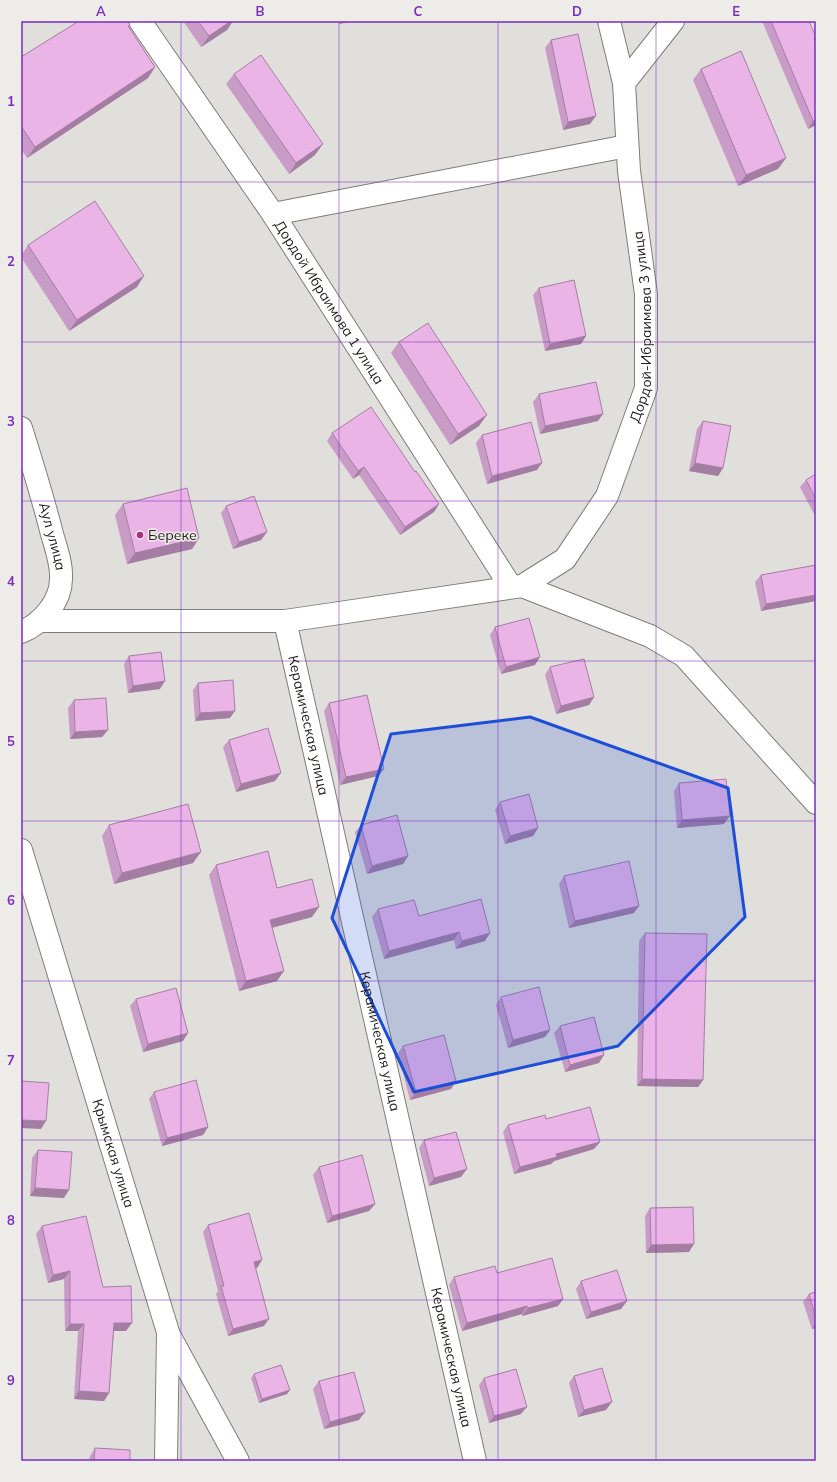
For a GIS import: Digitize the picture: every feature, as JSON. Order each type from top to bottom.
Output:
[{"type":"street","name":"Дордой Ибраимова 1 улица","points":[[140,21],[273,214],[517,587]]},
{"type":"street","name":"Дордой-Ибраимова 3 улица","points":[[517,587],[565,559],[607,496],[646,388],[646,294],[629,171],[624,83],[609,21]]},
{"type":"street","points":[[624,83],[673,21]]},
{"type":"street","points":[[273,214],[627,146]]},
{"type":"street","name":"Аул улица","points":[[21,428],[39,485],[60,563],[62,579],[51,609],[30,627]]},
{"type":"street","points":[[30,627],[285,621],[517,587],[650,636],[684,656],[816,803]]},
{"type":"street","name":"Керамическая улица","points":[[285,621],[475,1461]]},
{"type":"street","name":"Крымская улица","points":[[21,850],[168,1332],[166,1461]]},
{"type":"street","points":[[168,1332],[238,1461]]},
{"type":"highlighted area","points":[[530,717],[728,788],[745,917],[618,1046],[414,1092],[332,918],[391,734]]},
{"type":"building","points":[[79,21],[128,21],[130,25],[128,26],[155,67],[35,147],[21,126],[21,57]]},
{"type":"building","points":[[198,21],[231,21],[209,36]]},
{"type":"building","points":[[771,21],[809,21],[816,37],[814,38],[816,43],[816,120],[813,121]]},
{"type":"building","points":[[578,34],[596,116],[568,122],[551,40]]},
{"type":"building","points":[[741,51],[786,158],[746,175],[701,69]]},
{"type":"building","points":[[261,55],[323,144],[296,163],[234,74]]},
{"type":"building","points":[[95,201],[144,276],[77,320],[28,245]]},
{"type":"building","points":[[574,280],[586,336],[550,344],[539,288]]},
{"type":"building","points":[[428,323],[487,415],[458,434],[399,342]]},
{"type":"building","points":[[596,382],[603,414],[545,426],[539,394]]},
{"type":"building","points":[[371,407],[415,472],[416,471],[439,504],[405,527],[364,467],[358,471],[332,433]]},
{"type":"building","points":[[703,421],[731,426],[723,468],[695,463]]},
{"type":"building","points":[[531,422],[542,463],[492,476],[482,435]]},
{"type":"building","points":[[816,474],[816,499],[806,480]]},
{"type":"building","points":[[187,488],[199,538],[135,553],[123,504]]},
{"type":"building","points":[[254,496],[267,532],[239,542],[226,506]]},
{"type":"building","points":[[816,565],[816,595],[766,604],[761,575]]},
{"type":"building","points":[[529,618],[540,657],[506,667],[495,627]]},
{"type":"building","points":[[161,652],[165,681],[133,686],[129,656]]},
{"type":"building","points":[[584,659],[594,697],[561,706],[550,667]]},
{"type":"building","points":[[233,680],[235,711],[200,713],[198,683]]},
{"type":"building","points":[[367,695],[384,769],[346,777],[329,703]]},
{"type":"building","points":[[106,698],[108,730],[75,732],[74,700]]},
{"type":"building","points":[[268,728],[281,773],[241,784],[229,740]]},
{"type":"building","points":[[726,779],[730,816],[682,820],[679,783]]},
{"type":"building","points":[[529,794],[538,828],[510,836],[500,802]]},
{"type":"building","points":[[188,804],[201,852],[122,873],[109,825]]},
{"type":"building","points":[[397,815],[408,856],[372,866],[361,825]]},
{"type":"building","points":[[268,851],[277,888],[312,879],[319,907],[270,920],[284,971],[246,981],[216,865]]},
{"type":"building","points":[[629,861],[639,906],[575,921],[564,876]]},
{"type":"building","points":[[481,899],[490,933],[462,941],[459,932],[389,951],[378,909],[414,900],[419,916]]},
{"type":"building","points":[[645,933],[707,934],[703,1080],[642,1079]]},
{"type":"building","points":[[539,987],[550,1030],[513,1040],[501,997]]},
{"type":"building","points":[[176,988],[188,1033],[148,1044],[136,999]]},
{"type":"building","points":[[594,1017],[604,1055],[570,1065],[560,1026]]},
{"type":"building","points":[[444,1035],[456,1081],[416,1092],[403,1046]]},
{"type":"building","points":[[196,1080],[208,1127],[167,1138],[154,1092]]},
{"type":"building","points":[[21,1081],[49,1083],[46,1121],[21,1120]]},
{"type":"building","points":[[590,1107],[600,1142],[556,1154],[557,1157],[520,1167],[508,1125],[545,1115],[546,1119]]},
{"type":"building","points":[[456,1132],[467,1169],[434,1178],[424,1140]]},
{"type":"building","points":[[38,1150],[72,1152],[69,1190],[35,1188]]},
{"type":"building","points":[[362,1155],[375,1204],[332,1216],[319,1167]]},
{"type":"building","points":[[693,1207],[694,1244],[651,1245],[650,1208]]},
{"type":"building","points":[[249,1213],[262,1260],[254,1262],[269,1319],[233,1329],[221,1286],[224,1286],[208,1225]]},
{"type":"building","points":[[86,1216],[103,1287],[131,1286],[132,1323],[114,1323],[109,1393],[79,1391],[84,1324],[70,1324],[70,1271],[53,1275],[42,1226]]},
{"type":"building","points":[[552,1258],[563,1299],[528,1308],[527,1306],[467,1323],[454,1277],[495,1266],[497,1273]]},
{"type":"building","points":[[617,1270],[627,1301],[591,1312],[581,1281]]},
{"type":"building","points":[[816,1292],[816,1318],[809,1294]]},
{"type":"building","points":[[281,1365],[290,1390],[262,1399],[254,1374]]},
{"type":"building","points":[[602,1368],[612,1402],[584,1410],[574,1376]]},
{"type":"building","points":[[516,1369],[527,1407],[494,1416],[484,1378]]},
{"type":"building","points":[[354,1372],[365,1412],[330,1422],[319,1381]]},
{"type":"building","points":[[95,1448],[130,1450],[130,1461],[94,1461]]},
{"type":"place","name":"Береке","points":[[140,535]]}]
